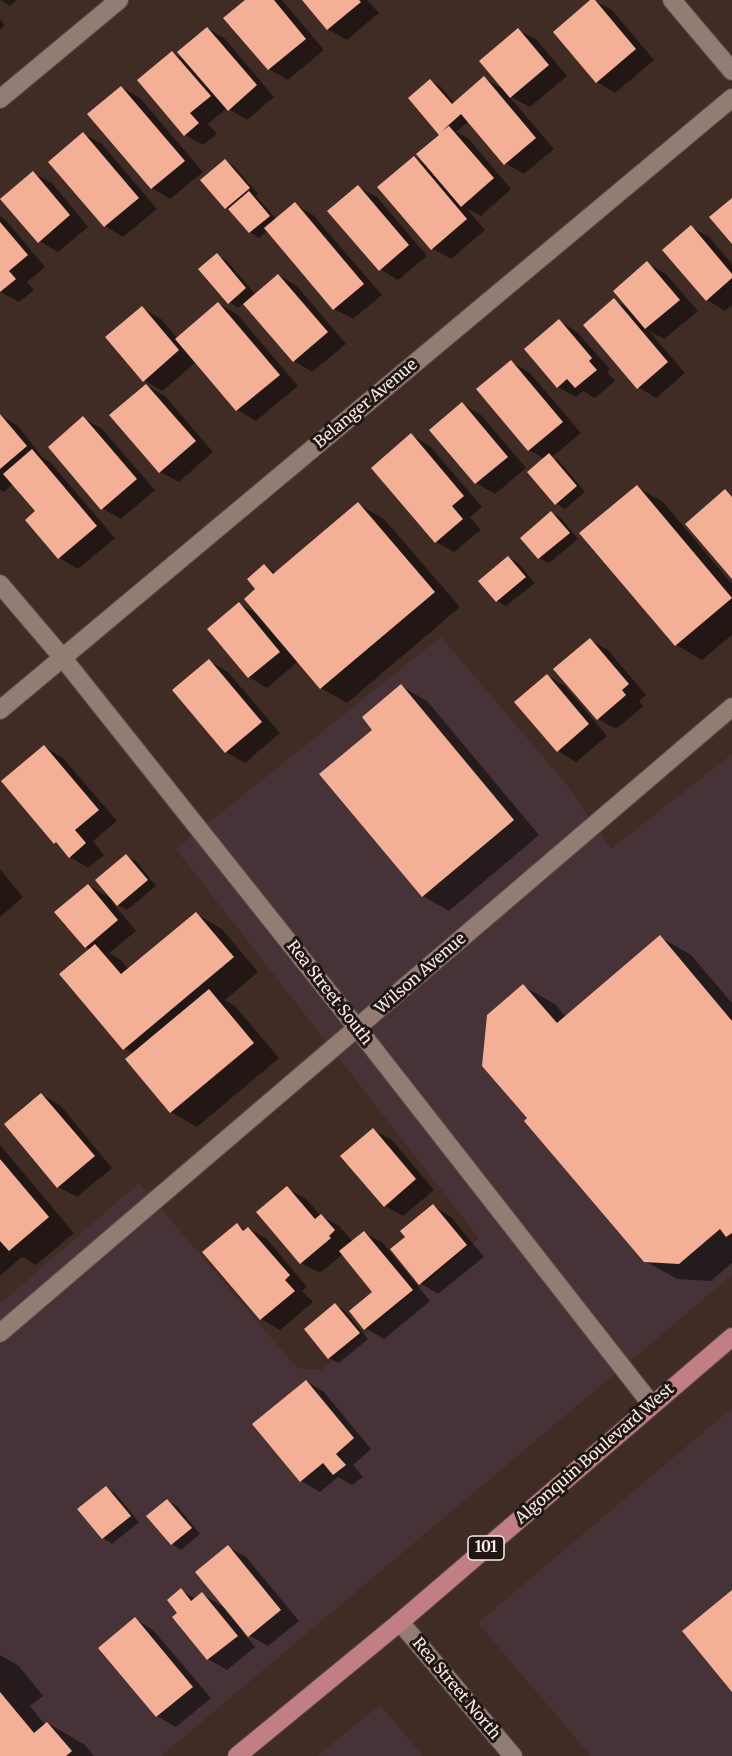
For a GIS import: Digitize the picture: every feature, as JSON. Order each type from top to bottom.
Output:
[{"type":"main road","name":"Algonquin Boulevard West","points":[[237,1756],[400,1622],[732,1337]]},
{"type":"street","points":[[0,99],[119,0]]},
{"type":"street","points":[[672,0],[732,71]]},
{"type":"street","name":"Belanger Avenue","points":[[0,710],[732,98]]},
{"type":"street","name":"Rea Street South","points":[[0,584],[62,657],[358,1029],[652,1405]]},
{"type":"street","name":"Wilson Avenue","points":[[0,1333],[358,1029],[732,706]]},
{"type":"street","name":"Rea Street North","points":[[400,1622],[513,1756]]},
{"type":"shaded area","points":[[441,637],[566,784],[611,849],[732,754],[732,1275],[161,1756],[0,1756],[0,1304],[139,1183],[297,1368],[322,1370],[479,1238],[176,849]]},
{"type":"shaded area","points":[[732,1408],[732,1756],[591,1756],[478,1623]]},
{"type":"shaded area","points":[[380,1705],[423,1756],[317,1756]]},
{"type":"building","points":[[245,0],[274,0],[306,39],[268,70],[223,18]]},
{"type":"building","points":[[302,0],[359,0],[361,2],[327,30]]},
{"type":"building","points":[[590,0],[595,0],[636,49],[596,83],[553,32]]},
{"type":"building","points":[[207,27],[257,85],[228,111],[177,52]]},
{"type":"building","points":[[518,28],[549,65],[510,98],[479,61]]},
{"type":"building","points":[[172,51],[211,96],[190,113],[199,123],[184,136],[137,80]]},
{"type":"building","points":[[484,76],[536,138],[504,165],[461,114],[442,131],[449,126],[494,178],[461,207],[416,154],[439,135],[408,98],[430,79],[452,104]]},
{"type":"building","points":[[121,86],[185,161],[151,189],[87,114]]},
{"type":"building","points":[[83,132],[139,198],[104,227],[48,162]]},
{"type":"building","points":[[414,156],[467,219],[431,250],[377,187]]},
{"type":"building","points":[[225,159],[250,188],[225,209],[200,180]]},
{"type":"building","points":[[33,171],[70,215],[38,243],[0,199]]},
{"type":"building","points":[[358,185],[409,245],[379,271],[327,211]]},
{"type":"building","points":[[249,191],[270,216],[249,233],[228,209]]},
{"type":"building","points":[[732,198],[732,244],[709,217]]},
{"type":"building","points":[[295,202],[364,284],[333,310],[264,228]]},
{"type":"building","points":[[0,222],[28,255],[9,271],[16,279],[0,292]]},
{"type":"building","points":[[691,225],[732,274],[732,278],[706,301],[662,250]]},
{"type":"building","points":[[217,253],[246,288],[228,304],[198,269]]},
{"type":"building","points":[[647,261],[680,300],[645,329],[613,291]]},
{"type":"building","points":[[278,274],[328,332],[293,362],[243,304]]},
{"type":"building","points":[[614,298],[668,362],[637,389],[583,325]]},
{"type":"building","points":[[218,302],[280,375],[236,411],[175,339]]},
{"type":"building","points":[[142,306],[179,350],[143,382],[105,337]]},
{"type":"building","points":[[559,319],[592,358],[589,361],[597,370],[575,388],[567,379],[557,388],[524,349]]},
{"type":"building","points":[[511,360],[563,422],[528,451],[476,389]]},
{"type":"building","points":[[146,384],[196,441],[159,473],[109,415]]},
{"type":"building","points":[[462,402],[508,457],[475,484],[429,430]]},
{"type":"building","points":[[0,414],[27,446],[0,469]]},
{"type":"building","points":[[83,416],[137,479],[101,510],[48,447]]},
{"type":"building","points":[[411,433],[464,496],[452,506],[463,519],[435,543],[371,468]]},
{"type":"building","points":[[32,449],[97,526],[58,559],[25,520],[35,511],[3,474]]},
{"type":"building","points":[[549,453],[577,486],[555,505],[527,472]]},
{"type":"building","points":[[637,485],[732,598],[675,646],[579,533]]},
{"type":"building","points":[[725,489],[732,497],[732,579],[685,524]]},
{"type":"building","points":[[358,502],[435,592],[320,689],[244,599],[255,589],[247,579],[264,564],[273,574]]},
{"type":"building","points":[[551,511],[570,533],[538,559],[520,538]]},
{"type":"building","points":[[508,556],[526,577],[496,602],[478,581]]},
{"type":"building","points":[[239,602],[280,652],[248,678],[207,629]]},
{"type":"building","points":[[590,638],[629,684],[622,690],[626,695],[597,720],[553,669]]},
{"type":"building","points":[[209,659],[262,722],[225,753],[172,690]]},
{"type":"building","points":[[547,674],[589,724],[557,752],[514,702]]},
{"type":"building","points":[[401,684],[514,820],[422,897],[319,774],[372,730],[362,717]]},
{"type":"building","points":[[44,745],[99,810],[75,830],[86,843],[69,858],[56,842],[54,844],[1,781]]},
{"type":"building","points":[[126,854],[148,880],[117,906],[95,880]]},
{"type":"building","points":[[88,884],[118,920],[85,948],[54,912]]},
{"type":"building","points":[[196,912],[234,957],[123,1050],[59,974],[95,944],[121,974]]},
{"type":"building","points":[[660,935],[732,1021],[732,1233],[726,1237],[720,1229],[679,1264],[644,1262],[524,1121],[527,1118],[482,1066],[487,1015],[523,984],[557,1023]]},
{"type":"building","points":[[209,989],[254,1043],[170,1113],[125,1059]]},
{"type":"building","points":[[41,1093],[95,1156],[57,1188],[4,1124]]},
{"type":"building","points":[[373,1128],[416,1179],[384,1207],[340,1156]]},
{"type":"building","points":[[0,1159],[49,1217],[9,1251],[0,1241]]},
{"type":"building","points":[[287,1186],[315,1219],[321,1214],[335,1230],[329,1236],[331,1238],[300,1264],[256,1212]]},
{"type":"building","points":[[433,1204],[467,1245],[419,1285],[390,1249],[405,1237],[400,1231]]},
{"type":"building","points":[[237,1223],[243,1231],[248,1227],[290,1275],[285,1280],[295,1291],[260,1320],[202,1252]]},
{"type":"building","points":[[364,1231],[413,1290],[364,1330],[349,1311],[372,1292],[339,1251]]},
{"type":"building","points":[[335,1303],[360,1333],[328,1359],[304,1329]]},
{"type":"building","points":[[306,1380],[354,1438],[336,1454],[346,1465],[333,1475],[323,1463],[300,1482],[252,1424]]},
{"type":"building","points":[[106,1486],[131,1516],[102,1539],[77,1509]]},
{"type":"building","points":[[167,1499],[192,1528],[171,1545],[146,1516]]},
{"type":"building","points":[[228,1545],[281,1610],[248,1637],[195,1572]]},
{"type":"building","points":[[181,1588],[191,1601],[202,1592],[238,1636],[207,1660],[172,1617],[177,1613],[167,1600]]},
{"type":"building","points":[[732,1590],[732,1692],[682,1631]]},
{"type":"building","points":[[135,1617],[193,1687],[156,1717],[98,1648]]},
{"type":"building","points":[[0,1692],[34,1733],[47,1722],[72,1751],[66,1756],[0,1756]]}]
